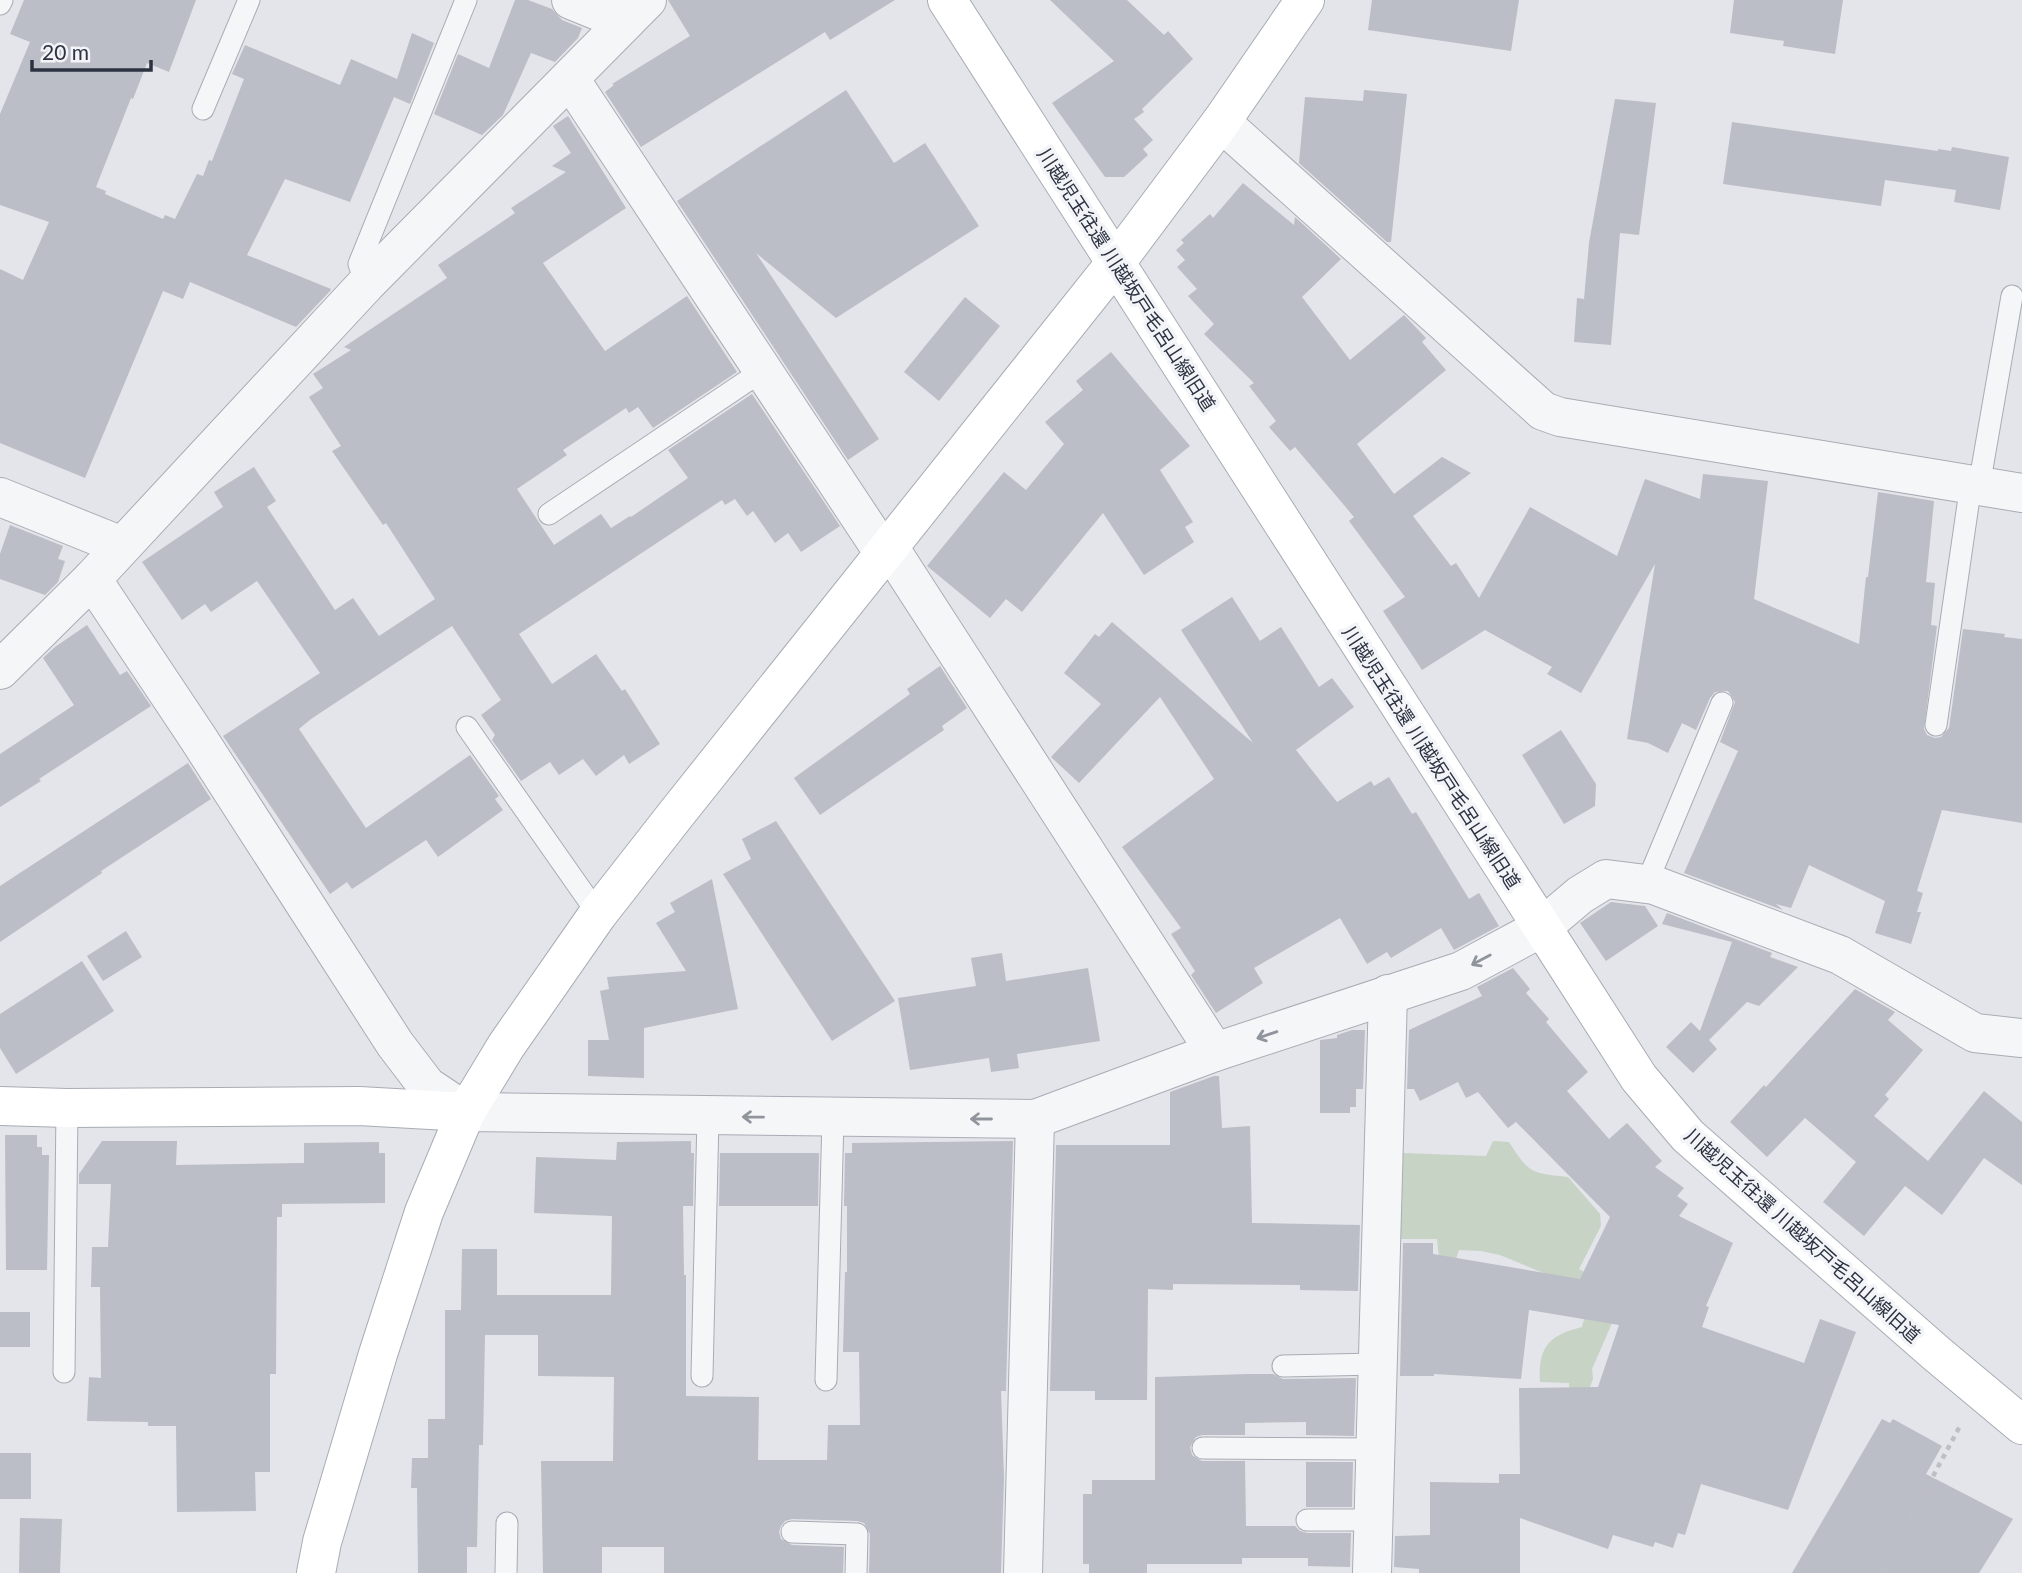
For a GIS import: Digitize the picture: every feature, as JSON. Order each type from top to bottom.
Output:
[{"type":"street","points":[[571,0],[636,11]]},
{"type":"street","name":"川越児玉往還 川越坂戸毛呂山線旧道","points":[[947,0],[1639,1077],[1688,1136],[2022,1425]]},
{"type":"street","points":[[316,1573],[322,1542],[374,1368],[424,1212],[466,1112],[506,1046],[598,914],[1116,261],[1221,122],[1305,0]]},
{"type":"street","points":[[0,670],[92,579],[366,284],[636,11]]},
{"type":"street","points":[[570,79],[762,371],[886,549],[1215,1052]]},
{"type":"street","points":[[1221,122],[1543,411],[1560,417],[2022,493]]},
{"type":"street","points":[[0,498],[122,546]]},
{"type":"street","points":[[92,579],[396,1044],[427,1086],[466,1112]]},
{"type":"street","points":[[0,1106],[359,1106],[466,1112],[708,1117],[1035,1119],[1215,1052],[1461,971],[1541,928],[1580,895],[1606,879],[1654,885],[1840,955],[1975,1033],[2022,1038]]},
{"type":"street","points":[[1372,1573],[1388,994]]},
{"type":"street","points":[[1023,1573],[1035,1119]]},
{"type":"lane","points":[[203,109],[249,0]]},
{"type":"lane","points":[[366,284],[359,264],[466,0]]},
{"type":"lane","points":[[1936,725],[1975,485],[2012,296]]},
{"type":"lane","points":[[549,514],[762,371]]},
{"type":"lane","points":[[1647,885],[1722,703]]},
{"type":"lane","points":[[467,727],[598,914]]},
{"type":"lane","points":[[64,1372],[67,1108]]},
{"type":"lane","points":[[702,1376],[708,1117]]},
{"type":"lane","points":[[826,1380],[833,1118]]},
{"type":"lane","points":[[1283,1366],[1377,1364]]},
{"type":"lane","points":[[1203,1448],[1376,1449]]},
{"type":"lane","points":[[1307,1520],[1373,1520]]},
{"type":"lane","points":[[506,1573],[507,1523]]},
{"type":"lane","points":[[792,1532],[857,1534],[856,1573]]},
{"type":"path","points":[[1881,1573],[1963,1419]]},
{"type":"green space","points":[[1493,1141],[1509,1142],[1532,1170],[1568,1177],[1600,1214],[1601,1226],[1579,1269],[1626,1291],[1592,1369],[1593,1379],[1574,1429],[1570,1415],[1569,1383],[1540,1382],[1541,1360],[1548,1344],[1561,1334],[1582,1327],[1587,1308],[1570,1284],[1500,1255],[1481,1251],[1459,1250],[1455,1262],[1440,1267],[1437,1239],[1400,1239],[1401,1153],[1486,1156]]},
{"type":"building","points":[[24,0],[196,0],[169,72],[147,63],[96,187],[106,191],[105,194],[163,219],[165,215],[175,219],[197,174],[203,176],[209,160],[212,161],[244,79],[232,74],[245,45],[340,85],[351,59],[397,79],[412,33],[434,43],[410,104],[394,97],[350,202],[285,179],[247,255],[331,289],[330,291],[296,327],[190,282],[183,299],[163,291],[85,478],[0,443],[0,269],[23,280],[49,222],[0,205],[0,114],[30,42],[10,34]]},
{"type":"building","points":[[515,0],[528,0],[552,9],[562,20],[582,28],[578,38],[555,62],[531,53],[503,115],[482,135],[434,114],[458,54],[489,68]]},
{"type":"building","points":[[668,0],[895,0],[830,40],[825,32],[641,147],[605,92],[614,85],[612,84],[690,36]]},
{"type":"building","points":[[1050,0],[1127,0],[1164,35],[1168,31],[1193,59],[1142,109],[1144,112],[1134,119],[1153,140],[1143,149],[1148,155],[1124,177],[1105,177],[1052,103],[1114,61]]},
{"type":"building","points":[[1372,0],[1519,0],[1511,51],[1368,30]]},
{"type":"building","points":[[1734,0],[1843,0],[1835,54],[1783,46],[1784,41],[1730,33]]},
{"type":"building","points":[[846,90],[894,163],[925,143],[979,226],[836,318],[756,253],[879,439],[848,460],[677,201]]},
{"type":"building","points":[[1364,90],[1407,94],[1391,242],[1387,242],[1299,163],[1305,97],[1363,101]]},
{"type":"building","points":[[1615,99],[1656,103],[1639,235],[1620,233],[1611,345],[1574,342],[1577,298],[1584,299],[1589,243]]},
{"type":"building","points":[[568,116],[626,208],[543,263],[605,351],[687,296],[737,372],[653,428],[638,407],[629,413],[626,408],[563,450],[567,455],[517,489],[538,521],[554,545],[601,514],[611,528],[631,517],[688,478],[668,450],[752,394],[840,526],[801,552],[788,533],[775,543],[753,511],[747,516],[735,499],[725,505],[722,500],[519,634],[552,684],[596,654],[622,691],[625,689],[660,744],[629,764],[624,755],[596,776],[583,759],[559,775],[550,762],[521,781],[492,740],[495,735],[481,715],[501,700],[452,626],[311,719],[299,729],[366,828],[470,755],[499,796],[495,799],[503,810],[438,857],[426,840],[352,889],[347,882],[330,894],[223,736],[320,673],[257,581],[211,612],[205,604],[182,620],[142,562],[223,507],[214,492],[254,467],[276,501],[267,507],[335,610],[353,598],[379,636],[435,599],[386,523],[383,525],[332,451],[341,446],[309,397],[323,388],[313,374],[351,350],[344,347],[447,278],[438,265],[515,213],[511,208],[566,172],[552,166],[571,153],[553,126]]},
{"type":"building","points":[[1732,122],[1938,151],[1951,151],[1952,147],[2009,157],[2000,210],[1954,202],[1956,190],[1885,180],[1881,206],[1723,184]]},
{"type":"building","points":[[1243,183],[1294,225],[1295,217],[1341,259],[1302,297],[1350,360],[1404,315],[1426,338],[1422,342],[1446,370],[1357,444],[1394,494],[1442,457],[1471,473],[1413,516],[1451,566],[1456,563],[1479,598],[1530,507],[1617,556],[1645,479],[1700,499],[1703,474],[1768,481],[1754,599],[1859,644],[1878,492],[1934,501],[1926,582],[1935,583],[1931,625],[1937,626],[1924,729],[1927,735],[1935,738],[1941,737],[1949,728],[1963,629],[2022,639],[2022,823],[1942,810],[1917,891],[1923,893],[1917,912],[1921,912],[1911,944],[1875,933],[1885,901],[1809,865],[1791,908],[1776,904],[1783,910],[1684,873],[1738,751],[1720,742],[1735,702],[1728,691],[1715,692],[1696,730],[1682,723],[1668,753],[1648,743],[1627,739],[1655,564],[1581,693],[1547,674],[1552,667],[1485,630],[1422,670],[1383,611],[1405,597],[1349,521],[1354,517],[1295,447],[1290,451],[1269,427],[1276,421],[1249,386],[1254,383],[1204,334],[1214,324],[1188,296],[1197,289],[1177,267],[1185,260],[1176,250],[1184,243],[1181,240],[1210,214],[1213,218]]},
{"type":"building","points":[[965,297],[1000,326],[939,401],[904,372]]},
{"type":"building","points":[[1111,352],[1190,446],[1160,470],[1193,522],[1185,527],[1194,542],[1144,575],[1103,513],[1022,612],[1006,599],[990,618],[927,566],[1004,472],[1026,490],[1064,444],[1045,422],[1083,390],[1076,381]]},
{"type":"building","points":[[10,525],[63,546],[58,559],[65,561],[58,582],[45,595],[0,579],[0,554]]},
{"type":"building","points":[[1232,597],[1260,641],[1281,627],[1319,687],[1332,678],[1354,707],[1296,750],[1337,802],[1371,781],[1374,786],[1389,777],[1412,814],[1416,812],[1469,899],[1479,893],[1499,926],[1454,950],[1441,928],[1391,958],[1387,952],[1367,964],[1340,918],[1254,968],[1263,983],[1216,1013],[1191,975],[1195,971],[1171,934],[1181,928],[1122,847],[1214,779],[1160,697],[1079,783],[1051,757],[1101,704],[1064,673],[1095,634],[1099,637],[1112,622],[1253,743],[1181,630]]},
{"type":"building","points":[[87,625],[120,675],[127,671],[151,706],[0,807],[0,754],[74,705],[43,658]]},
{"type":"building","points":[[940,666],[967,708],[942,726],[944,730],[820,815],[794,778],[910,694],[907,689]]},
{"type":"building","points":[[1561,730],[1596,784],[1595,806],[1564,824],[1522,755]]},
{"type":"building","points":[[188,763],[211,799],[101,871],[102,873],[0,942],[0,886]]},
{"type":"building","points":[[776,821],[895,1001],[832,1041],[723,874],[751,859],[742,839]]},
{"type":"building","points":[[712,879],[738,1009],[644,1028],[644,1078],[588,1076],[588,1040],[609,1040],[600,991],[609,989],[607,977],[686,971],[656,923],[675,912],[670,903]]},
{"type":"building","points":[[1611,902],[1645,906],[1658,926],[1606,961],[1580,923]]},
{"type":"building","points":[[1667,913],[1772,953],[1770,957],[1798,967],[1759,1006],[1747,1002],[1709,1040],[1717,1049],[1693,1073],[1666,1047],[1691,1022],[1700,1031],[1732,942],[1662,924]]},
{"type":"building","points":[[126,931],[142,957],[103,981],[87,956]]},
{"type":"building","points":[[1002,953],[1006,981],[1088,968],[1100,1041],[1017,1054],[1019,1068],[991,1072],[989,1058],[910,1070],[898,998],[976,986],[971,958]]},
{"type":"building","points":[[82,961],[114,1011],[16,1074],[0,1048],[0,1014]]},
{"type":"building","points":[[1513,968],[1530,989],[1526,993],[1549,1019],[1546,1022],[1588,1072],[1567,1091],[1609,1139],[1627,1123],[1662,1161],[1655,1167],[1684,1188],[1677,1196],[1688,1204],[1679,1216],[1733,1243],[1706,1306],[1709,1307],[1702,1327],[1804,1363],[1820,1319],[1856,1332],[1788,1510],[1701,1484],[1685,1535],[1678,1533],[1673,1548],[1655,1542],[1653,1547],[1613,1535],[1608,1549],[1520,1518],[1520,1573],[1419,1573],[1419,1569],[1394,1567],[1395,1536],[1430,1535],[1430,1482],[1499,1483],[1499,1474],[1520,1474],[1519,1388],[1598,1387],[1619,1325],[1529,1310],[1521,1379],[1434,1374],[1400,1376],[1403,1243],[1433,1243],[1433,1254],[1580,1279],[1610,1217],[1516,1122],[1508,1128],[1478,1092],[1466,1098],[1458,1082],[1420,1101],[1414,1089],[1407,1089],[1409,1030],[1482,996],[1477,987]]},
{"type":"building","points":[[1855,989],[1895,1012],[1888,1020],[1923,1050],[1885,1095],[1889,1099],[1874,1116],[1928,1161],[1984,1091],[2022,1122],[2022,1185],[1984,1158],[1942,1215],[1905,1186],[1864,1236],[1823,1202],[1856,1162],[1805,1118],[1767,1157],[1730,1122],[1764,1085],[1766,1087]]},
{"type":"building","points":[[1352,1030],[1365,1030],[1363,1089],[1356,1089],[1356,1107],[1350,1107],[1350,1113],[1320,1113],[1320,1040],[1337,1038],[1337,1035]]},
{"type":"building","points":[[1219,1076],[1222,1128],[1250,1126],[1252,1223],[1360,1225],[1358,1291],[1300,1290],[1300,1285],[1173,1284],[1173,1290],[1148,1289],[1147,1400],[1095,1400],[1095,1391],[1050,1391],[1056,1145],[1170,1145],[1170,1092]]},
{"type":"building","points":[[5,1135],[37,1135],[37,1147],[42,1147],[42,1155],[49,1155],[47,1270],[6,1270]]},
{"type":"building","points":[[102,1141],[177,1141],[176,1165],[304,1163],[304,1143],[379,1142],[379,1153],[385,1153],[385,1203],[282,1204],[282,1217],[277,1217],[276,1374],[270,1374],[270,1472],[255,1472],[256,1511],[177,1512],[176,1426],[148,1426],[148,1422],[87,1421],[89,1377],[101,1378],[100,1287],[91,1287],[92,1247],[108,1247],[111,1184],[79,1184],[79,1174]]},
{"type":"building","points":[[691,1141],[691,1153],[694,1153],[693,1206],[683,1206],[686,1396],[759,1397],[758,1460],[827,1460],[828,1425],[860,1425],[859,1352],[843,1352],[847,1272],[845,1153],[852,1153],[852,1143],[1013,1141],[1006,1391],[1001,1391],[1004,1478],[1001,1573],[869,1573],[870,1534],[864,1523],[792,1519],[781,1526],[781,1539],[792,1545],[844,1547],[843,1573],[664,1573],[664,1547],[602,1547],[602,1573],[543,1573],[541,1461],[613,1461],[614,1377],[538,1376],[538,1335],[485,1335],[483,1445],[479,1445],[477,1547],[467,1547],[467,1573],[418,1573],[417,1488],[411,1488],[412,1458],[428,1458],[428,1419],[445,1419],[445,1310],[461,1310],[462,1249],[497,1249],[497,1295],[611,1295],[612,1216],[534,1213],[536,1157],[616,1160],[617,1142]]},
{"type":"building","points":[[720,1153],[819,1153],[818,1206],[719,1206]]},
{"type":"building","points":[[0,1312],[30,1312],[30,1347],[0,1347]]},
{"type":"building","points":[[1273,1374],[1283,1379],[1356,1378],[1354,1436],[1306,1435],[1306,1422],[1245,1423],[1245,1435],[1202,1435],[1196,1437],[1190,1447],[1192,1455],[1202,1461],[1245,1461],[1246,1526],[1295,1526],[1307,1533],[1351,1533],[1350,1567],[1308,1566],[1308,1558],[1242,1558],[1242,1564],[1147,1564],[1147,1573],[1089,1573],[1089,1564],[1083,1564],[1083,1494],[1092,1494],[1092,1480],[1155,1480],[1155,1377]]},
{"type":"building","points":[[1882,1419],[1890,1423],[1893,1419],[1942,1446],[1926,1474],[2013,1519],[1979,1573],[1792,1573]]},
{"type":"building","points":[[0,1453],[31,1453],[31,1499],[0,1499]]},
{"type":"building","points":[[1306,1462],[1353,1462],[1352,1507],[1306,1507]]},
{"type":"building","points":[[20,1518],[62,1519],[60,1573],[19,1573]]}]
